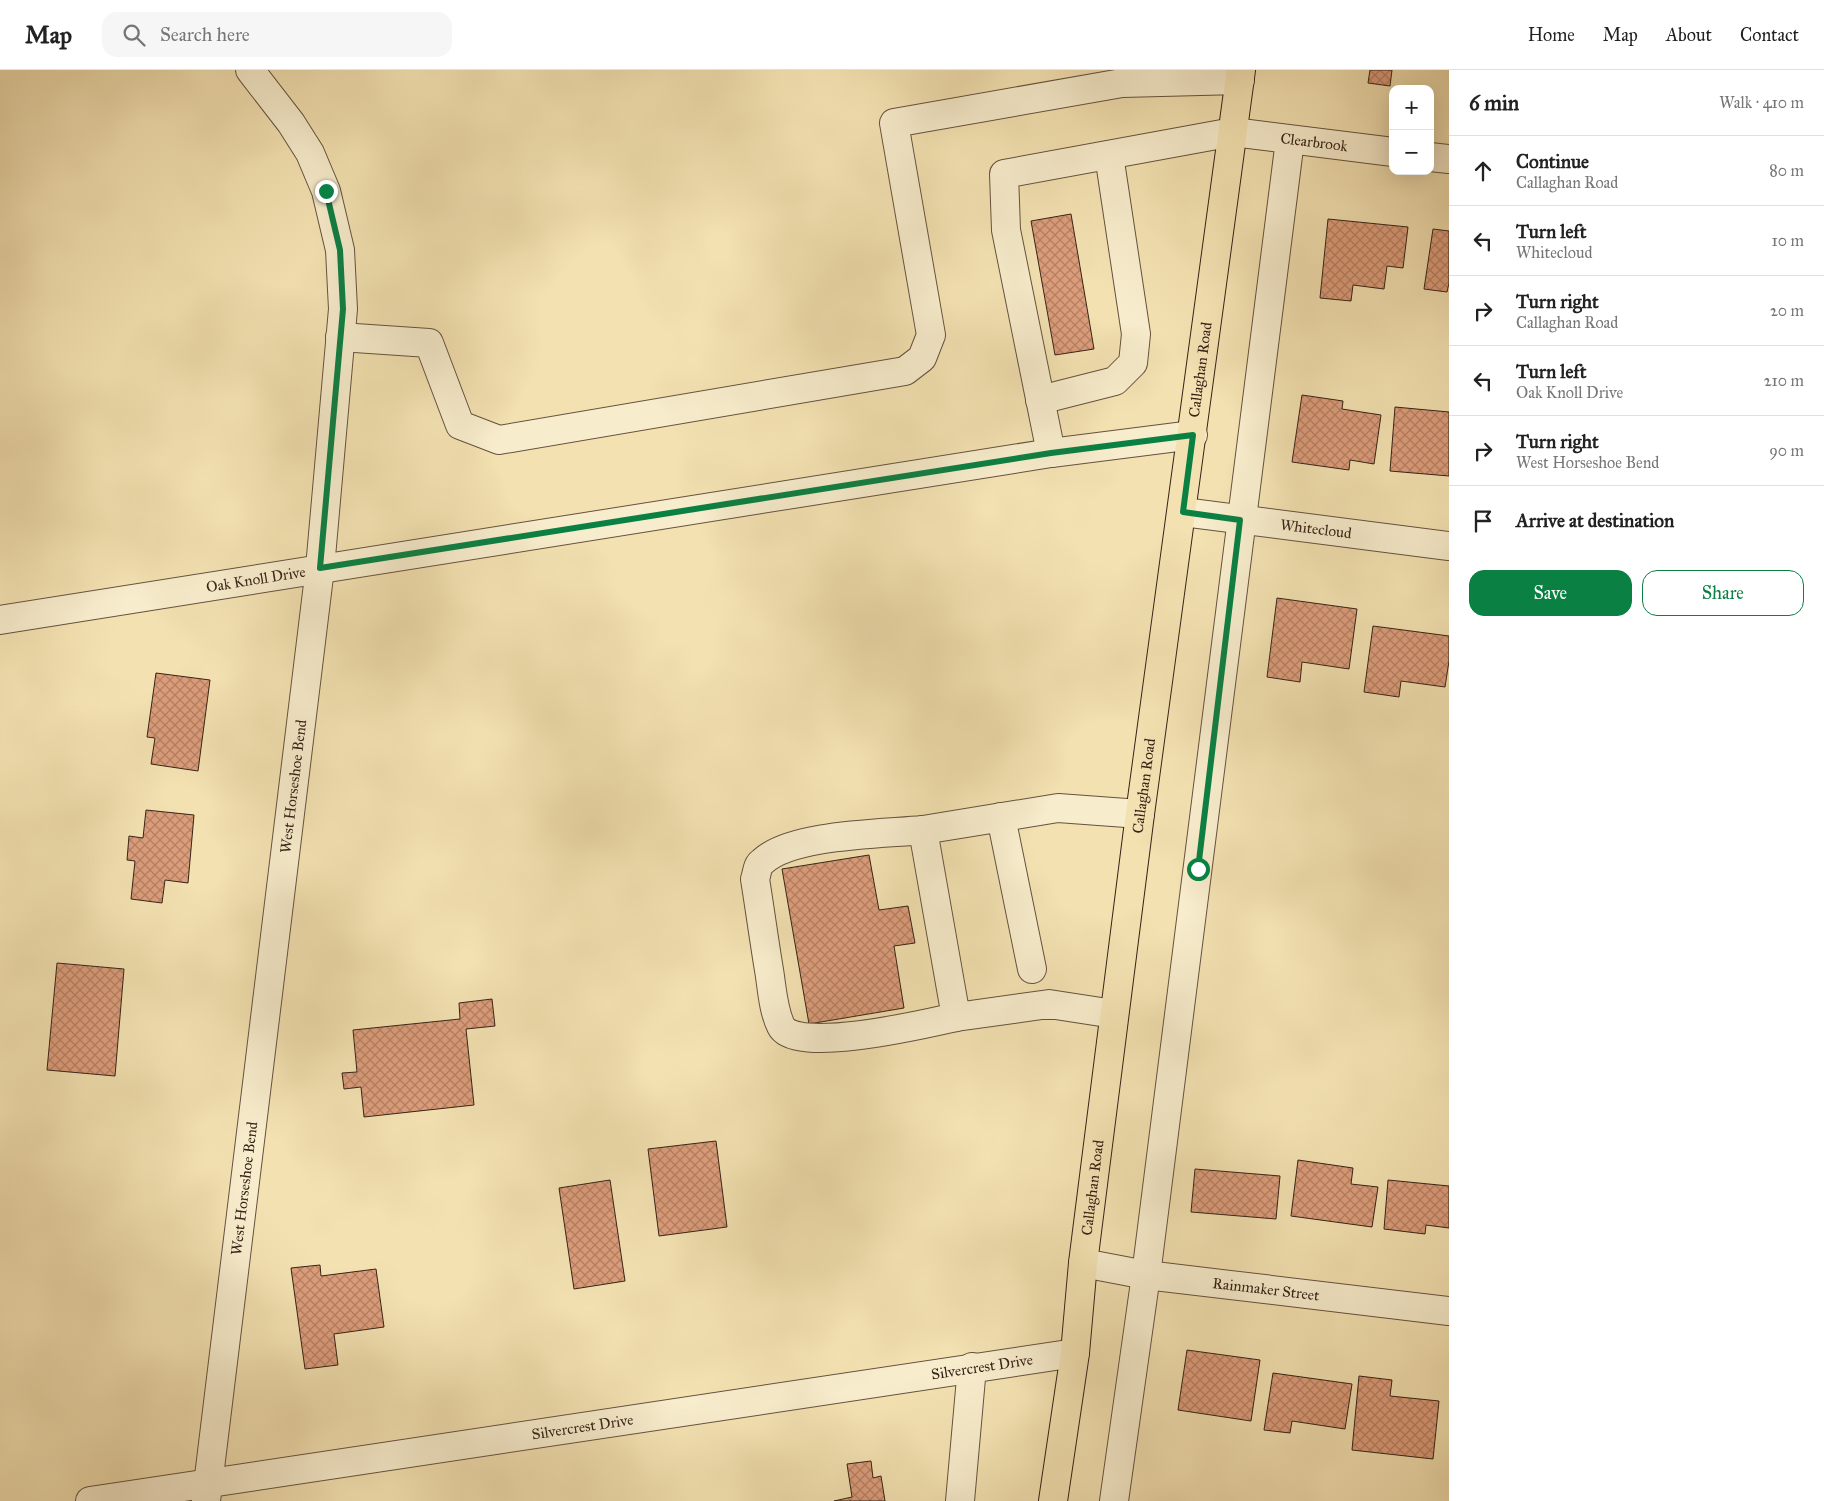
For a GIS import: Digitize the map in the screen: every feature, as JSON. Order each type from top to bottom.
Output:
[{"type":"main road","name":"Callaghan Road","points":[[1053,1501],[1075,1353],[1083,1263],[1140,814],[1183,512],[1240,75]]},
{"type":"street","points":[[340,337],[429,343],[460,425],[499,440],[905,371],[922,358],[931,335],[894,123],[1122,83],[1240,75]]},
{"type":"street","name":"West Horseshoe Bend","points":[[207,1492],[320,568],[343,309],[340,250],[326,191],[310,153],[291,123],[257,80]]},
{"type":"street","name":"Clearbrook","points":[[1040,400],[1006,230],[1004,174],[1233,132],[1389,152]]},
{"type":"street","points":[[1114,1501],[1146,1275],[1240,520],[1290,140]]},
{"type":"street","points":[[1051,453],[1040,400],[1115,380],[1133,363],[1136,334],[1109,155]]},
{"type":"street","points":[[1434,157],[1449,159]]},
{"type":"street","name":"Oak Knoll Drive","points":[[0,620],[1051,453],[1193,435]]},
{"type":"street","name":"Whitecloud","points":[[1183,512],[1449,546]]},
{"type":"street","points":[[1114,1014],[1049,1004],[956,1017],[883,1033],[815,1038],[791,1035],[782,1028],[773,995],[755,879],[760,863],[780,849],[822,840],[923,830],[1058,808],[1140,814]]},
{"type":"street","points":[[1001,817],[1032,969]]},
{"type":"street","points":[[923,830],[956,1017]]},
{"type":"street","name":"Rainmaker Street","points":[[1083,1263],[1146,1275],[1449,1311]]},
{"type":"street","name":"Silvercrest Drive","points":[[90,1501],[207,1492],[972,1367],[1075,1353]]},
{"type":"street","points":[[960,1501],[972,1367]]},
{"type":"building","points":[[1370,70],[1392,70],[1389,86],[1368,83]]},
{"type":"building","points":[[1071,214],[1094,349],[1055,355],[1031,221]]},
{"type":"building","points":[[1328,219],[1408,227],[1403,268],[1387,266],[1384,289],[1353,285],[1351,301],[1320,298]]},
{"type":"building","points":[[1433,229],[1449,231],[1449,283],[1447,292],[1424,289]]},
{"type":"building","points":[[1302,395],[1343,401],[1342,409],[1381,415],[1374,464],[1350,460],[1349,470],[1292,462]]},
{"type":"building","points":[[1395,407],[1449,412],[1449,476],[1390,471]]},
{"type":"building","points":[[1277,598],[1357,609],[1349,669],[1302,662],[1300,682],[1267,677]]},
{"type":"building","points":[[1373,626],[1449,636],[1449,661],[1445,687],[1401,681],[1399,697],[1364,692]]},
{"type":"building","points":[[156,673],[210,680],[198,771],[151,764],[155,738],[147,737]]},
{"type":"building","points":[[146,810],[194,815],[188,883],[165,880],[162,903],[131,899],[135,861],[127,860],[129,836],[143,838]]},
{"type":"building","points":[[869,855],[879,910],[908,906],[915,943],[894,946],[904,1008],[809,1024],[782,869]]},
{"type":"building","points":[[57,963],[124,969],[115,1076],[47,1070]]},
{"type":"building","points":[[492,999],[495,1026],[466,1029],[474,1105],[364,1117],[361,1087],[344,1089],[342,1073],[357,1072],[353,1030],[460,1019],[459,1003]]},
{"type":"building","points":[[716,1141],[727,1227],[659,1236],[648,1149]]},
{"type":"building","points":[[1298,1160],[1353,1168],[1351,1184],[1378,1187],[1372,1227],[1291,1216]]},
{"type":"building","points":[[1195,1169],[1280,1176],[1276,1219],[1191,1212]]},
{"type":"building","points":[[610,1180],[625,1281],[574,1289],[559,1188]]},
{"type":"building","points":[[1388,1180],[1449,1186],[1449,1228],[1426,1225],[1425,1234],[1384,1229]]},
{"type":"building","points":[[320,1265],[321,1276],[376,1269],[384,1327],[334,1334],[338,1365],[305,1369],[291,1268]]},
{"type":"building","points":[[1187,1350],[1260,1360],[1251,1421],[1178,1410]]},
{"type":"building","points":[[1273,1373],[1352,1384],[1345,1429],[1292,1421],[1290,1433],[1264,1430]]},
{"type":"building","points":[[1359,1376],[1392,1380],[1390,1396],[1439,1401],[1433,1459],[1352,1450]]},
{"type":"building","points":[[871,1461],[873,1478],[881,1476],[885,1501],[834,1501],[852,1497],[847,1464]]},
{"type":"route","points":[[326,191],[340,250],[343,309],[320,568],[1051,453],[1193,435],[1183,512],[1240,520],[1198,869]]}]
